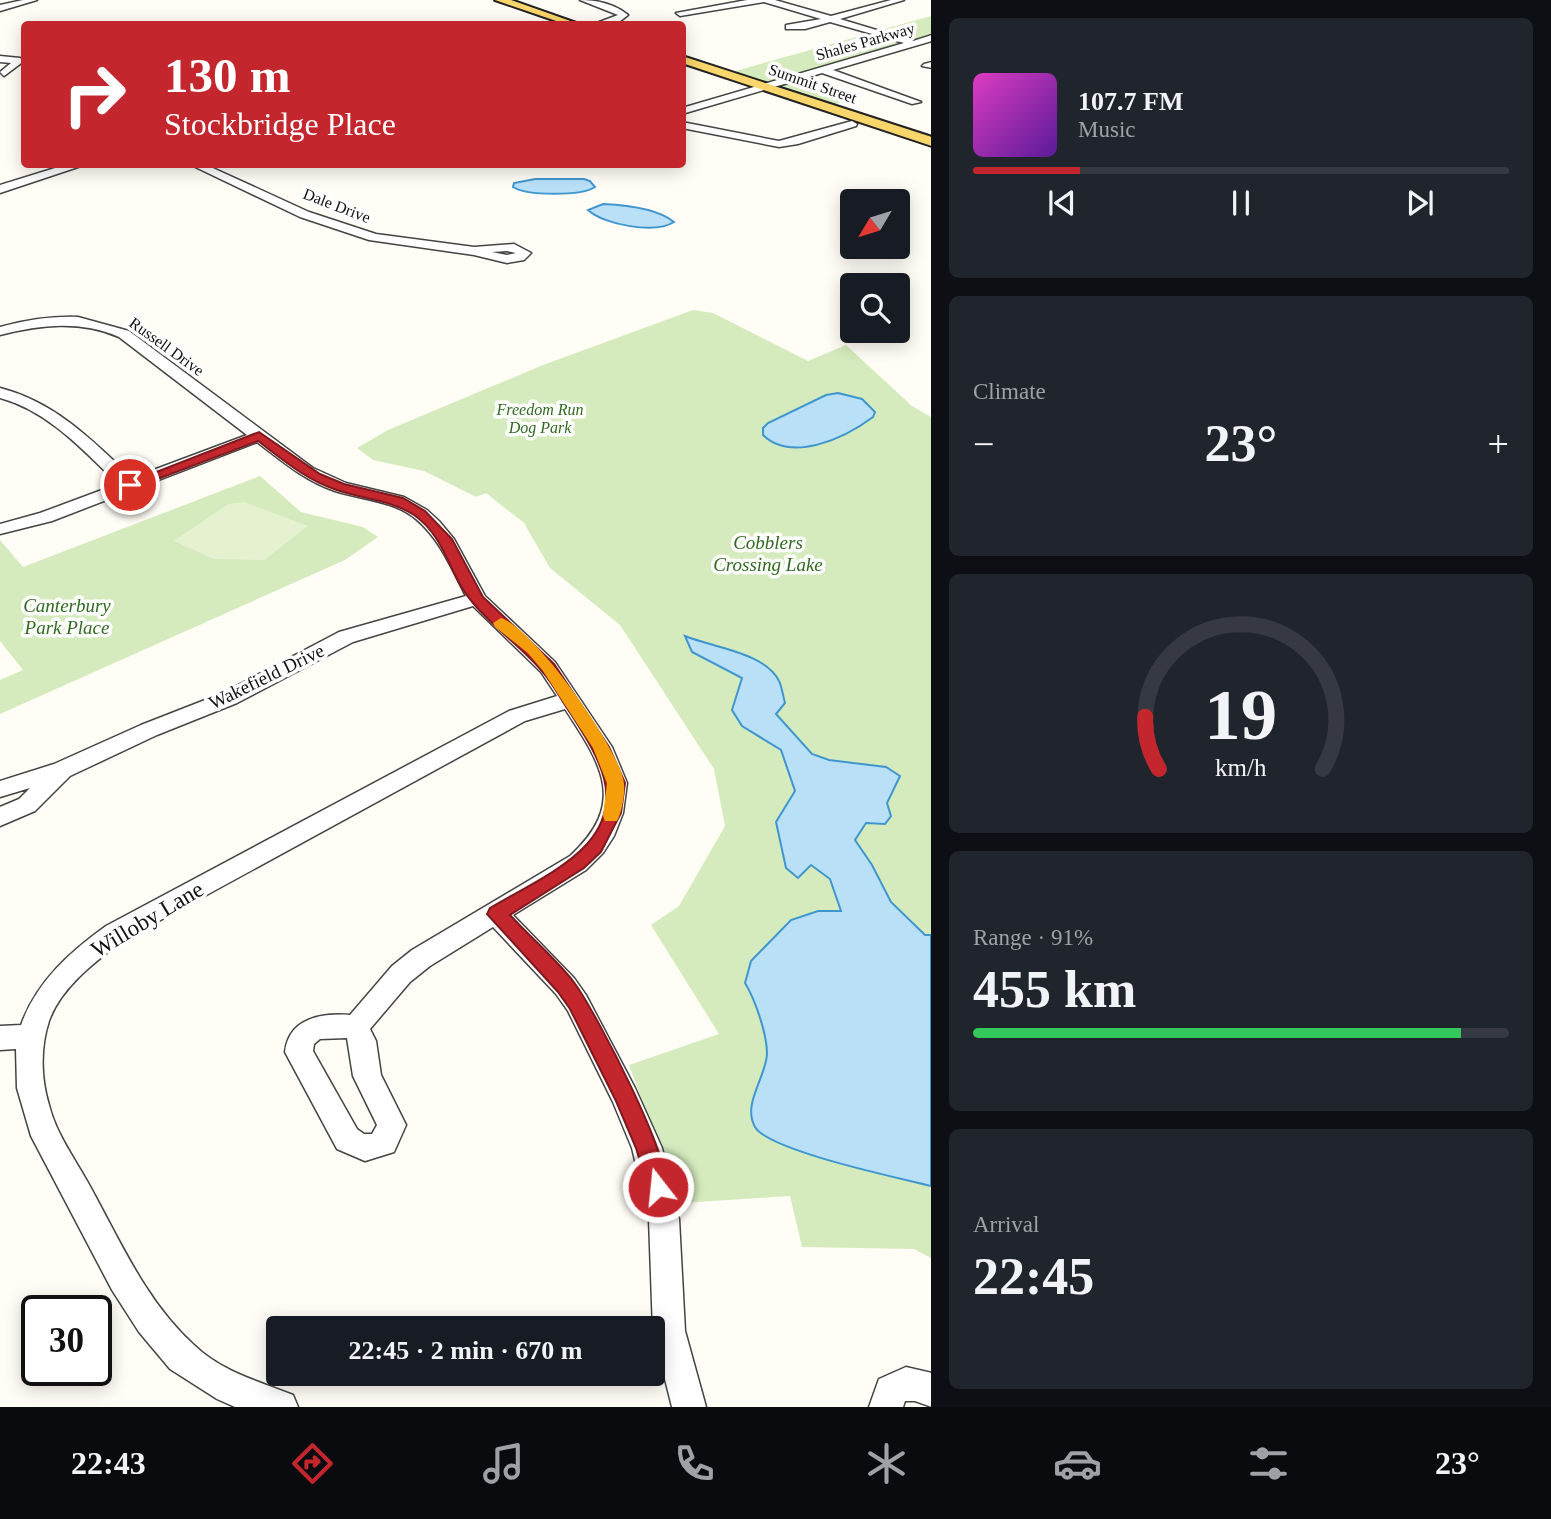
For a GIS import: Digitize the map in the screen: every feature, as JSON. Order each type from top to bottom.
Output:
[{"type":"main road","points":[[500,0],[565,21]]},
{"type":"main road","name":"Summit Street","points":[[686,60],[931,142]]},
{"type":"street","points":[[0,8],[33,0]]},
{"type":"street","points":[[584,0],[614,9],[624,15],[612,21]]},
{"type":"street","points":[[680,13],[765,0],[931,49]]},
{"type":"street","points":[[789,27],[830,20],[900,0]]},
{"type":"street","name":"Shales Parkway","points":[[686,109],[931,38]]},
{"type":"street","points":[[0,59],[20,61],[2,72],[14,79]]},
{"type":"street","points":[[823,70],[916,102]]},
{"type":"street","points":[[835,109],[847,115],[852,124]]},
{"type":"street","points":[[686,126],[779,144],[852,124],[875,125],[906,133]]},
{"type":"street","points":[[0,189],[69,168]]},
{"type":"street","name":"Dale Drive","points":[[203,168],[346,230],[413,245],[474,251]]},
{"type":"street","name":"Russell Drive","points":[[0,331],[63,320],[92,322],[111,328],[124,334],[315,477],[340,487],[398,501],[421,514],[445,539],[477,599],[533,650],[601,747],[616,783],[612,813],[595,847],[578,863],[421,958],[401,974],[356,1027]]},
{"type":"street","points":[[0,393],[26,399],[43,408],[130,485]]},
{"type":"street","points":[[0,530],[46,517],[259,436]]},
{"type":"street","name":"Wakefield Drive","points":[[0,789],[62,770],[251,688],[346,637],[477,599]]},
{"type":"street","name":"Willoby Lane","points":[[281,1407],[254,1400],[184,1359],[153,1324],[96,1228],[38,1120],[28,1068],[31,1036],[45,1005],[58,985],[91,950],[115,933],[517,716],[569,700]]},
{"type":"street","name":"Wakefield Drive","points":[[0,817],[27,805],[62,770]]},
{"type":"street","points":[[496,914],[558,978],[577,1003],[619,1084],[647,1148],[664,1219],[669,1331],[689,1407]]},
{"type":"street","points":[[0,1038],[31,1036]]},
{"type":"street","points":[[886,1407],[891,1391],[904,1383],[920,1385],[931,1391]]},
{"type":"green space","points":[[931,16],[931,43],[807,79],[860,99],[835,104],[732,72]]},
{"type":"green space","name":"Cobblers Crossing Lake","points":[[693,310],[713,313],[808,361],[846,345],[912,406],[931,417],[931,1258],[914,1249],[802,1247],[790,1196],[680,1203],[629,1065],[719,1034],[651,925],[679,906],[725,826],[714,769],[620,625],[550,568],[524,523],[486,493],[476,497],[424,471],[373,460],[357,448],[388,430],[543,365]]},
{"type":"green space","name":"Canterbury Park Place","points":[[260,476],[301,512],[363,527],[378,537],[345,560],[0,714],[0,680],[23,670],[0,641],[0,540],[23,567]]},
{"type":"green space","points":[[244,502],[308,526],[264,560],[214,559],[174,541],[228,504]]},
{"type":"water","points":[[535,179],[584,179],[595,187],[579,192],[554,194],[513,187],[514,183]]},
{"type":"water","points":[[603,204],[650,210],[674,222],[655,227],[630,226],[606,220],[588,210]]},
{"type":"water","points":[[838,393],[862,399],[875,412],[873,417],[834,439],[803,447],[788,447],[763,435],[763,428],[768,423],[826,395]]},
{"type":"water","points":[[685,636],[751,657],[772,671],[780,683],[785,703],[776,714],[812,754],[829,760],[886,767],[900,776],[887,803],[891,816],[885,824],[866,823],[855,840],[872,865],[891,902],[925,935],[931,935],[931,1186],[809,1154],[765,1136],[755,1127],[751,1109],[767,1054],[760,1017],[745,983],[751,961],[791,920],[818,911],[841,911],[830,879],[811,865],[798,878],[786,868],[776,822],[795,791],[781,750],[742,726],[732,710],[742,678],[692,652]]},
{"type":"slow traffic","points":[[501,623],[533,650],[548,667],[601,747],[616,783],[611,816]]},
{"type":"route","points":[[130,485],[259,436],[315,477],[352,491],[398,501],[421,514],[445,539],[477,599],[548,667],[601,747],[612,771],[616,783],[612,813],[606,830],[595,847],[578,863],[496,914],[535,953],[577,1003],[625,1097],[647,1148],[658,1187]]},
{"type":"park label","name":"Freedom Run Dog Park","points":[[540,418]]}]
